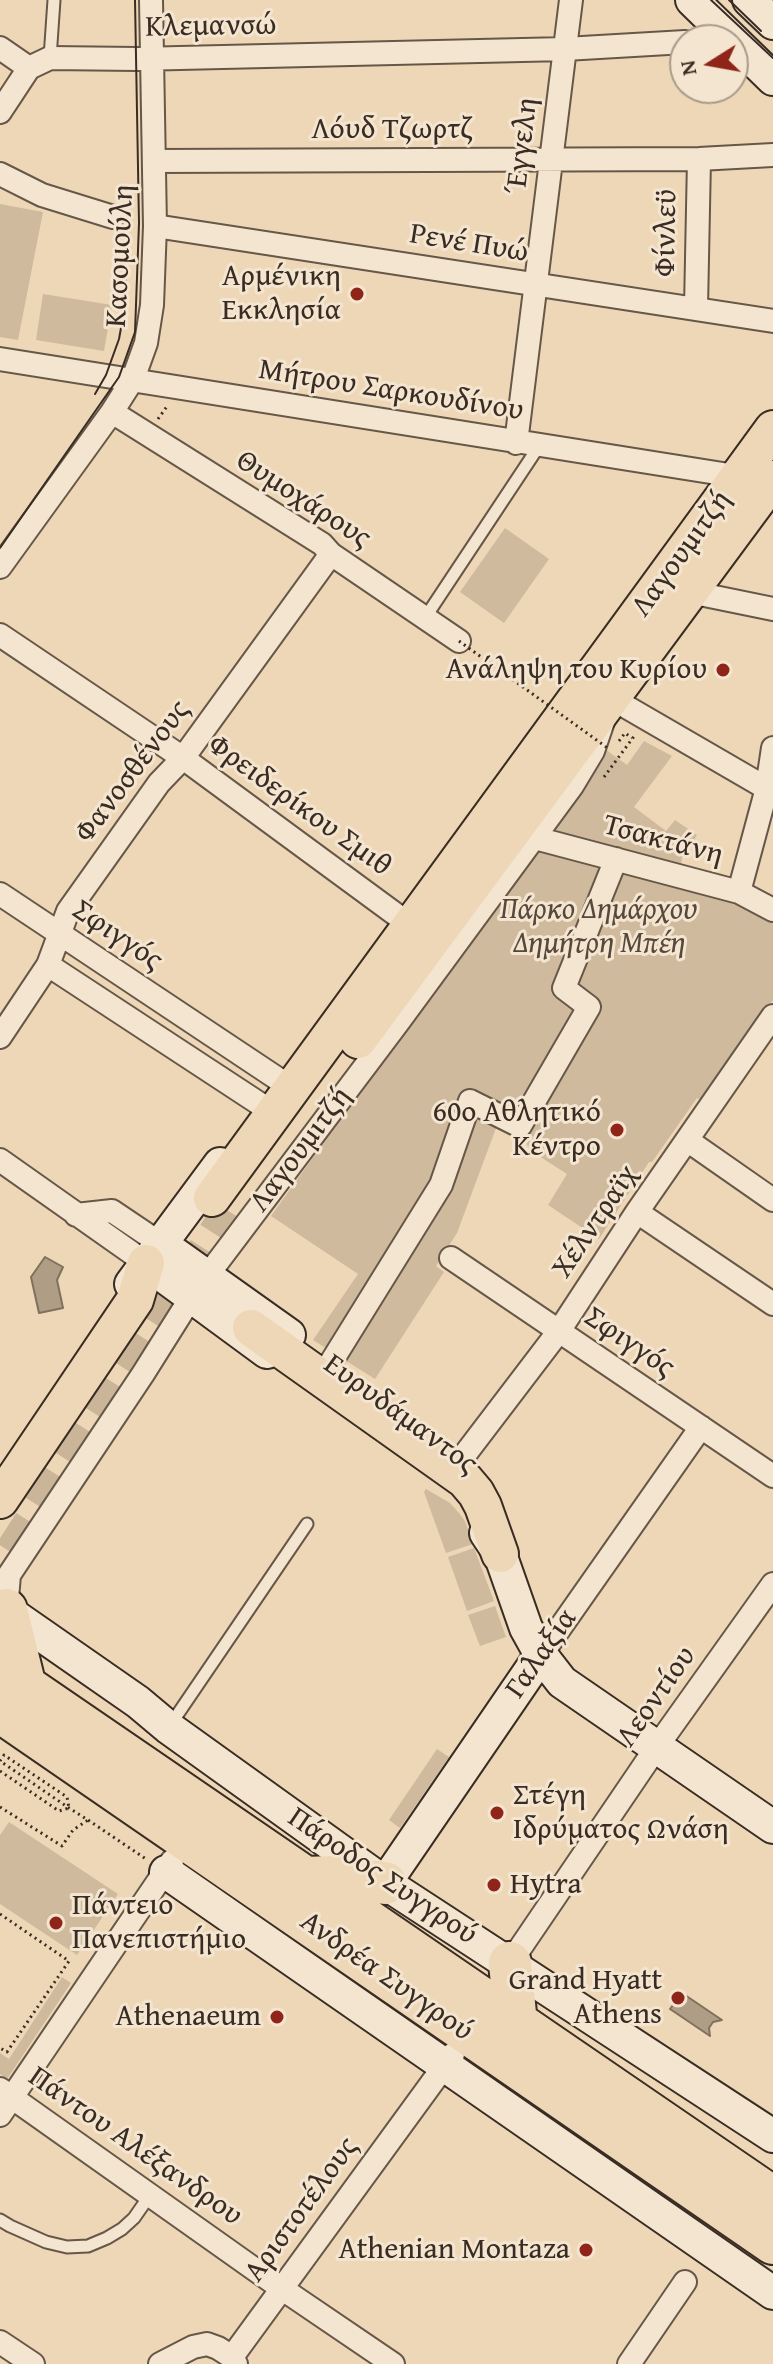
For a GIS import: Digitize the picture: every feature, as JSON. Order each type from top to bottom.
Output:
[{"type":"highway","points":[[3,1608],[6,1700]]},
{"type":"highway","name":"Ανδρέα Συγγρού","points":[[6,1700],[175,1856],[456,2050],[773,2243]]},
{"type":"highway","name":"Ανδρέα Συγγρού","points":[[6,1700],[304,1878],[773,2198]]},
{"type":"highway","points":[[304,1878],[335,1877],[385,1883]]},
{"type":"highway","points":[[510,1963],[516,2024]]},
{"type":"main road","name":"Λαγουμιτζή","points":[[600,689],[690,592],[764,480],[773,429]]},
{"type":"main road","name":"Λαγουμιτζή","points":[[221,1205],[600,689],[764,480]]},
{"type":"main road","points":[[0,1500],[135,1300],[153,1254]]},
{"type":"main road","points":[[251,1328],[465,1480],[483,1506],[500,1554]]},
{"type":"street","name":"Κασομούλη","points":[[0,567],[112,412],[140,362],[150,324],[155,226],[151,0]]},
{"type":"street","name":"Έγγελη","points":[[516,443],[571,0]]},
{"type":"street","points":[[692,0],[717,24]]},
{"type":"street","points":[[723,0],[727,24]]},
{"type":"street","points":[[749,0],[773,23]]},
{"type":"street","name":"Κλεμανσώ","points":[[29,68],[50,58],[565,49],[669,43]]},
{"type":"street","points":[[0,48],[29,68],[0,112]]},
{"type":"street","points":[[749,56],[773,79]]},
{"type":"street","name":"Λόυδ Τζωρτζ","points":[[155,161],[699,159],[773,155]]},
{"type":"street","name":"Φίνλεϋ","points":[[696,308],[699,159]]},
{"type":"street","points":[[0,174],[51,198],[113,217]]},
{"type":"street","name":"Ρενέ Πυώ","points":[[155,226],[773,321]]},
{"type":"street","name":"Μήτρου Σαρκουδίνου","points":[[0,359],[764,480]]},
{"type":"street","name":"Θυμοχάρους","points":[[112,412],[322,544],[331,554],[459,641]]},
{"type":"street","name":"Φανοσθένους","points":[[0,1037],[48,965],[68,911],[159,783],[183,758],[331,554]]},
{"type":"street","points":[[690,592],[773,609]]},
{"type":"street","name":"Φρειδερίκου Σμιθ","points":[[0,635],[183,758],[402,919]]},
{"type":"street","points":[[600,689],[770,790]]},
{"type":"street","name":"Λαγουμιτζή","points":[[0,1477],[153,1254],[565,701],[600,689],[593,751],[572,786],[199,1286],[9,1575],[3,1608]]},
{"type":"street","points":[[739,892],[770,790],[773,748]]},
{"type":"street","name":"Τσακτάνη","points":[[535,838],[739,892],[773,910]]},
{"type":"street","points":[[330,1364],[441,1185],[470,1101],[520,1126],[589,1007],[564,988],[616,859]]},
{"type":"street","name":"Σφιγγός","points":[[0,894],[59,933],[272,1094]]},
{"type":"street","name":"Σφιγγός","points":[[48,965],[272,1094]]},
{"type":"street","name":"Χέλντραϊχ","points":[[463,1457],[559,1331],[773,1016]]},
{"type":"street","points":[[687,1140],[773,1200]]},
{"type":"street","points":[[0,1160],[76,1215],[153,1254]]},
{"type":"street","points":[[637,1212],[773,1304]]},
{"type":"street","name":"Ευρυδάμαντος","points":[[153,1254],[199,1286],[466,1502],[500,1554],[526,1628],[555,1675],[569,1688],[773,1827]]},
{"type":"street","name":"Σφιγγός","points":[[451,1258],[773,1476]]},
{"type":"street","name":"Ευρυδάμαντος","points":[[199,1286],[330,1364],[463,1457],[489,1482],[540,1622],[541,1655]]},
{"type":"street","name":"Γαλαξία","points":[[385,1883],[701,1427]]},
{"type":"street","name":"Λεοντίου","points":[[510,1963],[656,1748],[773,1584]]},
{"type":"street","name":"Πάροδος Συγγρού","points":[[3,1608],[138,1702],[169,1728],[385,1883],[773,2136]]},
{"type":"street","points":[[4,2100],[175,1856]]},
{"type":"street","points":[[456,2050],[773,2293]]},
{"type":"street","name":"Αριστοτέλους","points":[[160,2364],[193,2347],[207,2344],[234,2360],[281,2288],[456,2050]]},
{"type":"street","name":"Πάντου Αλέξανδρου","points":[[4,2100],[150,2195],[393,2364]]},
{"type":"street","points":[[629,2364],[685,2282]]},
{"type":"street","points":[[0,2342],[33,2364]]},
{"type":"lane","points":[[50,58],[54,0]]},
{"type":"lane","points":[[425,618],[539,446]]},
{"type":"lane","points":[[169,1728],[307,1524]]},
{"type":"lane","points":[[0,2220],[46,2242],[67,2247],[88,2246],[122,2229],[150,2195]]},
{"type":"path","points":[[147,435],[168,405],[172,386]]},
{"type":"path","points":[[459,641],[609,749]]},
{"type":"path","points":[[69,1808],[67,1797],[4,1755],[0,1761],[69,1808],[88,1820],[175,1856]]},
{"type":"path","points":[[0,1771],[59,1811],[69,1808]]},
{"type":"path","points":[[0,1807],[62,1846],[73,1830],[88,1820]]},
{"type":"path","points":[[0,1914],[69,1961],[7,2052],[0,2048]]},
{"type":"green space","points":[[0,204],[43,212],[18,340],[0,337]]},
{"type":"green space","points":[[43,294],[112,305],[104,351],[36,340]]},
{"type":"green space","points":[[505,528],[549,559],[504,623],[460,592]]},
{"type":"green space","name":"Πάρκο Δημάρχου Δημήτρη Μπέη","points":[[644,741],[672,756],[634,807],[666,831],[675,820],[697,835],[689,849],[684,848],[680,869],[773,903],[773,1000],[702,1100],[697,1098],[649,1162],[599,1239],[548,1205],[567,1174],[542,1158],[499,1120],[457,1233],[436,1266],[444,1272],[375,1379],[313,1340],[358,1274],[271,1216],[605,749],[627,765]]},
{"type":"green space","points":[[426,1489],[450,1503],[459,1513],[473,1544],[446,1553],[424,1492]]},
{"type":"green space","points":[[474,1548],[494,1601],[467,1611],[448,1557]]},
{"type":"green space","points":[[495,1606],[506,1637],[480,1646],[468,1615]]},
{"type":"green space","points":[[437,1749],[449,1757],[400,1828],[389,1820]]},
{"type":"green space","points":[[9,1822],[118,1894],[77,1955],[0,1904],[0,1835]]},
{"type":"green space","points":[[62,1977],[71,1983],[7,2079],[0,2074],[0,2053],[9,2059]]},
{"type":"shaded area","points":[[45,1257],[63,1267],[57,1280],[63,1308],[39,1313],[31,1277]]},
{"type":"shaded area","points":[[682,1993],[722,2020],[713,2022],[709,2028],[710,2036],[670,2009]]},
{"type":"tunnel","points":[[12,1553],[230,1212]]},
{"type":"tram line","points":[[0,548],[119,377],[135,332],[139,223],[135,0]]},
{"type":"tram line","points":[[711,0],[773,58]]},
{"type":"tram line","points":[[729,0],[761,31]]},
{"type":"tram line","points":[[95,394],[106,375],[119,339],[126,280]]},
{"type":"place","name":"Αρμένικη Εκκλησία","points":[[357,294]]},
{"type":"place","name":"Ανάληψη του Κυρίου","points":[[723,670]]},
{"type":"place","name":"60ο Αθλητικό Κέντρο","points":[[617,1130]]},
{"type":"place","name":"Στέγη Iδρύματος Ωνάση","points":[[497,1813]]},
{"type":"place","name":"Hytra","points":[[494,1885]]},
{"type":"place","name":"Πάντειο Πανεπιστήμιο","points":[[56,1923]]},
{"type":"place","name":"Grand Hyatt Athens","points":[[678,1998]]},
{"type":"place","name":"Athenaeum","points":[[277,2017]]},
{"type":"place","name":"Athenian Montaza","points":[[586,2250]]}]
